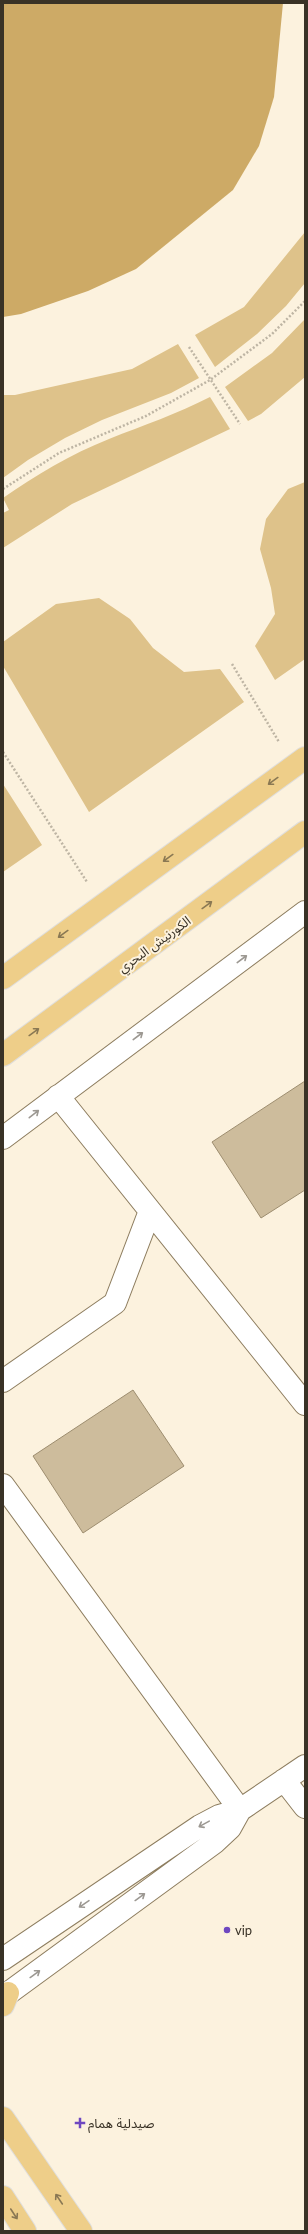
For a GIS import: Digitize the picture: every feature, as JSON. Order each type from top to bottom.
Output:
[{"type":"main road","points":[[3,978],[300,762]]},
{"type":"main road","name":"الكورنيش البحري","points":[[3,1055],[305,832]]},
{"type":"main road","points":[[3,2118],[81,2231]]},
{"type":"main road","points":[[3,2197],[24,2231]]},
{"type":"street","points":[[3,1138],[305,912]]},
{"type":"street","points":[[58,1096],[305,1404]]},
{"type":"street","points":[[3,1381],[115,1303],[150,1211]]},
{"type":"street","points":[[3,1485],[240,1810]]},
{"type":"street","points":[[3,1959],[200,1826],[219,1816],[240,1810],[305,1766]]},
{"type":"street","points":[[284,1780],[305,1807]]},
{"type":"street","points":[[5,1998],[215,1842],[230,1828],[240,1810]]},
{"type":"path","points":[[3,489],[59,453],[146,416],[210,380],[272,334],[305,301]]},
{"type":"path","points":[[189,347],[240,424]]},
{"type":"path","points":[[232,664],[300,762]]},
{"type":"path","points":[[3,752],[103,906]]},
{"type":"shaded area","points":[[3,3],[283,3],[274,97],[259,146],[233,190],[136,269],[88,291],[21,314],[3,317]]},
{"type":"shaded area","points":[[305,232],[305,283],[286,306],[257,334],[215,367],[195,335],[244,307]]},
{"type":"shaded area","points":[[305,319],[305,377],[261,414],[248,421],[225,387],[272,353]]},
{"type":"shaded area","points":[[178,344],[199,378],[171,393],[102,420],[65,438],[28,460],[3,478],[3,395],[15,395],[132,369]]},
{"type":"shaded area","points":[[210,397],[230,429],[72,504],[3,548],[3,513],[9,510],[3,498],[41,473],[81,451],[173,414]]},
{"type":"shaded area","points":[[305,482],[305,659],[275,680],[255,646],[275,614],[271,588],[260,549],[266,519],[288,489]]},
{"type":"shaded area","points":[[99,598],[130,619],[153,648],[184,672],[220,669],[244,702],[89,812],[3,666],[3,642],[56,604]]},
{"type":"shaded area","points":[[3,784],[42,845],[3,872]]},
{"type":"building","points":[[305,1081],[305,1190],[261,1218],[212,1142]]},
{"type":"building","points":[[133,1390],[184,1466],[83,1533],[33,1456]]},
{"type":"place","name":"vip","points":[[227,1930]]},
{"type":"place","name":"صيدلية همام","points":[[80,2123]]}]
